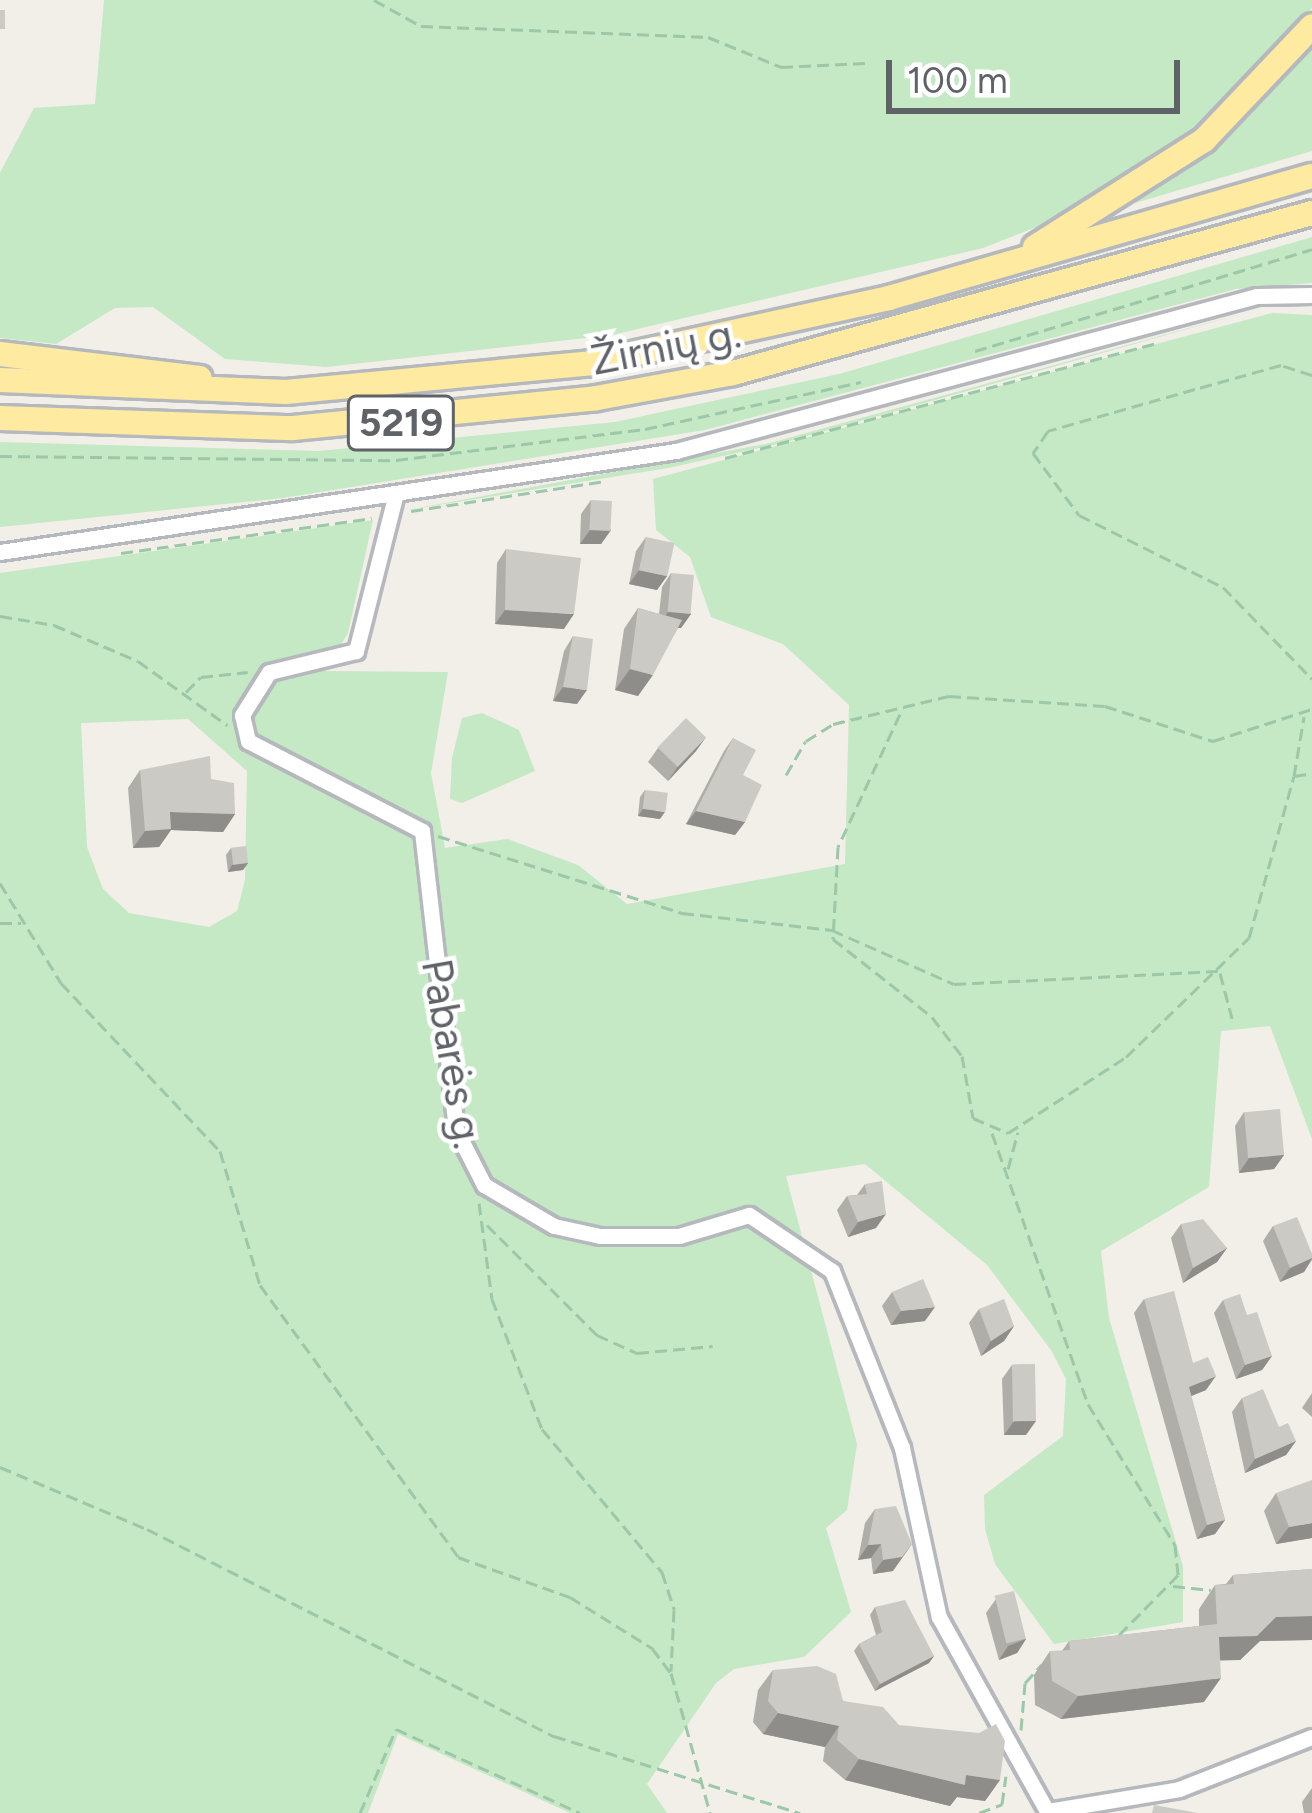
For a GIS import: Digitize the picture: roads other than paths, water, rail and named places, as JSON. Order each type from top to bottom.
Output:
[{"type":"highway","points":[[993,270],[1204,140],[1312,26]]},
{"type":"highway","name":"Žirnių g.","points":[[0,380],[286,392],[591,363],[993,270],[1312,176]]},
{"type":"highway","name":"Žirnių g.","points":[[0,418],[293,428],[574,401],[754,368],[1312,213]]},
{"type":"highway","name":"5219","points":[[0,354],[286,392]]},
{"type":"street","points":[[0,552],[395,497],[676,451],[1257,296],[1312,296]]},
{"type":"street","name":"Pabarės g.","points":[[395,497],[356,652],[268,672],[242,716],[248,741],[422,831],[464,1157],[484,1185],[554,1226],[643,1239],[749,1215],[832,1270],[902,1448],[939,1617],[1011,1737],[1048,1812]]},
{"type":"street","points":[[1048,1812],[1197,1784],[1312,1737]]}]
